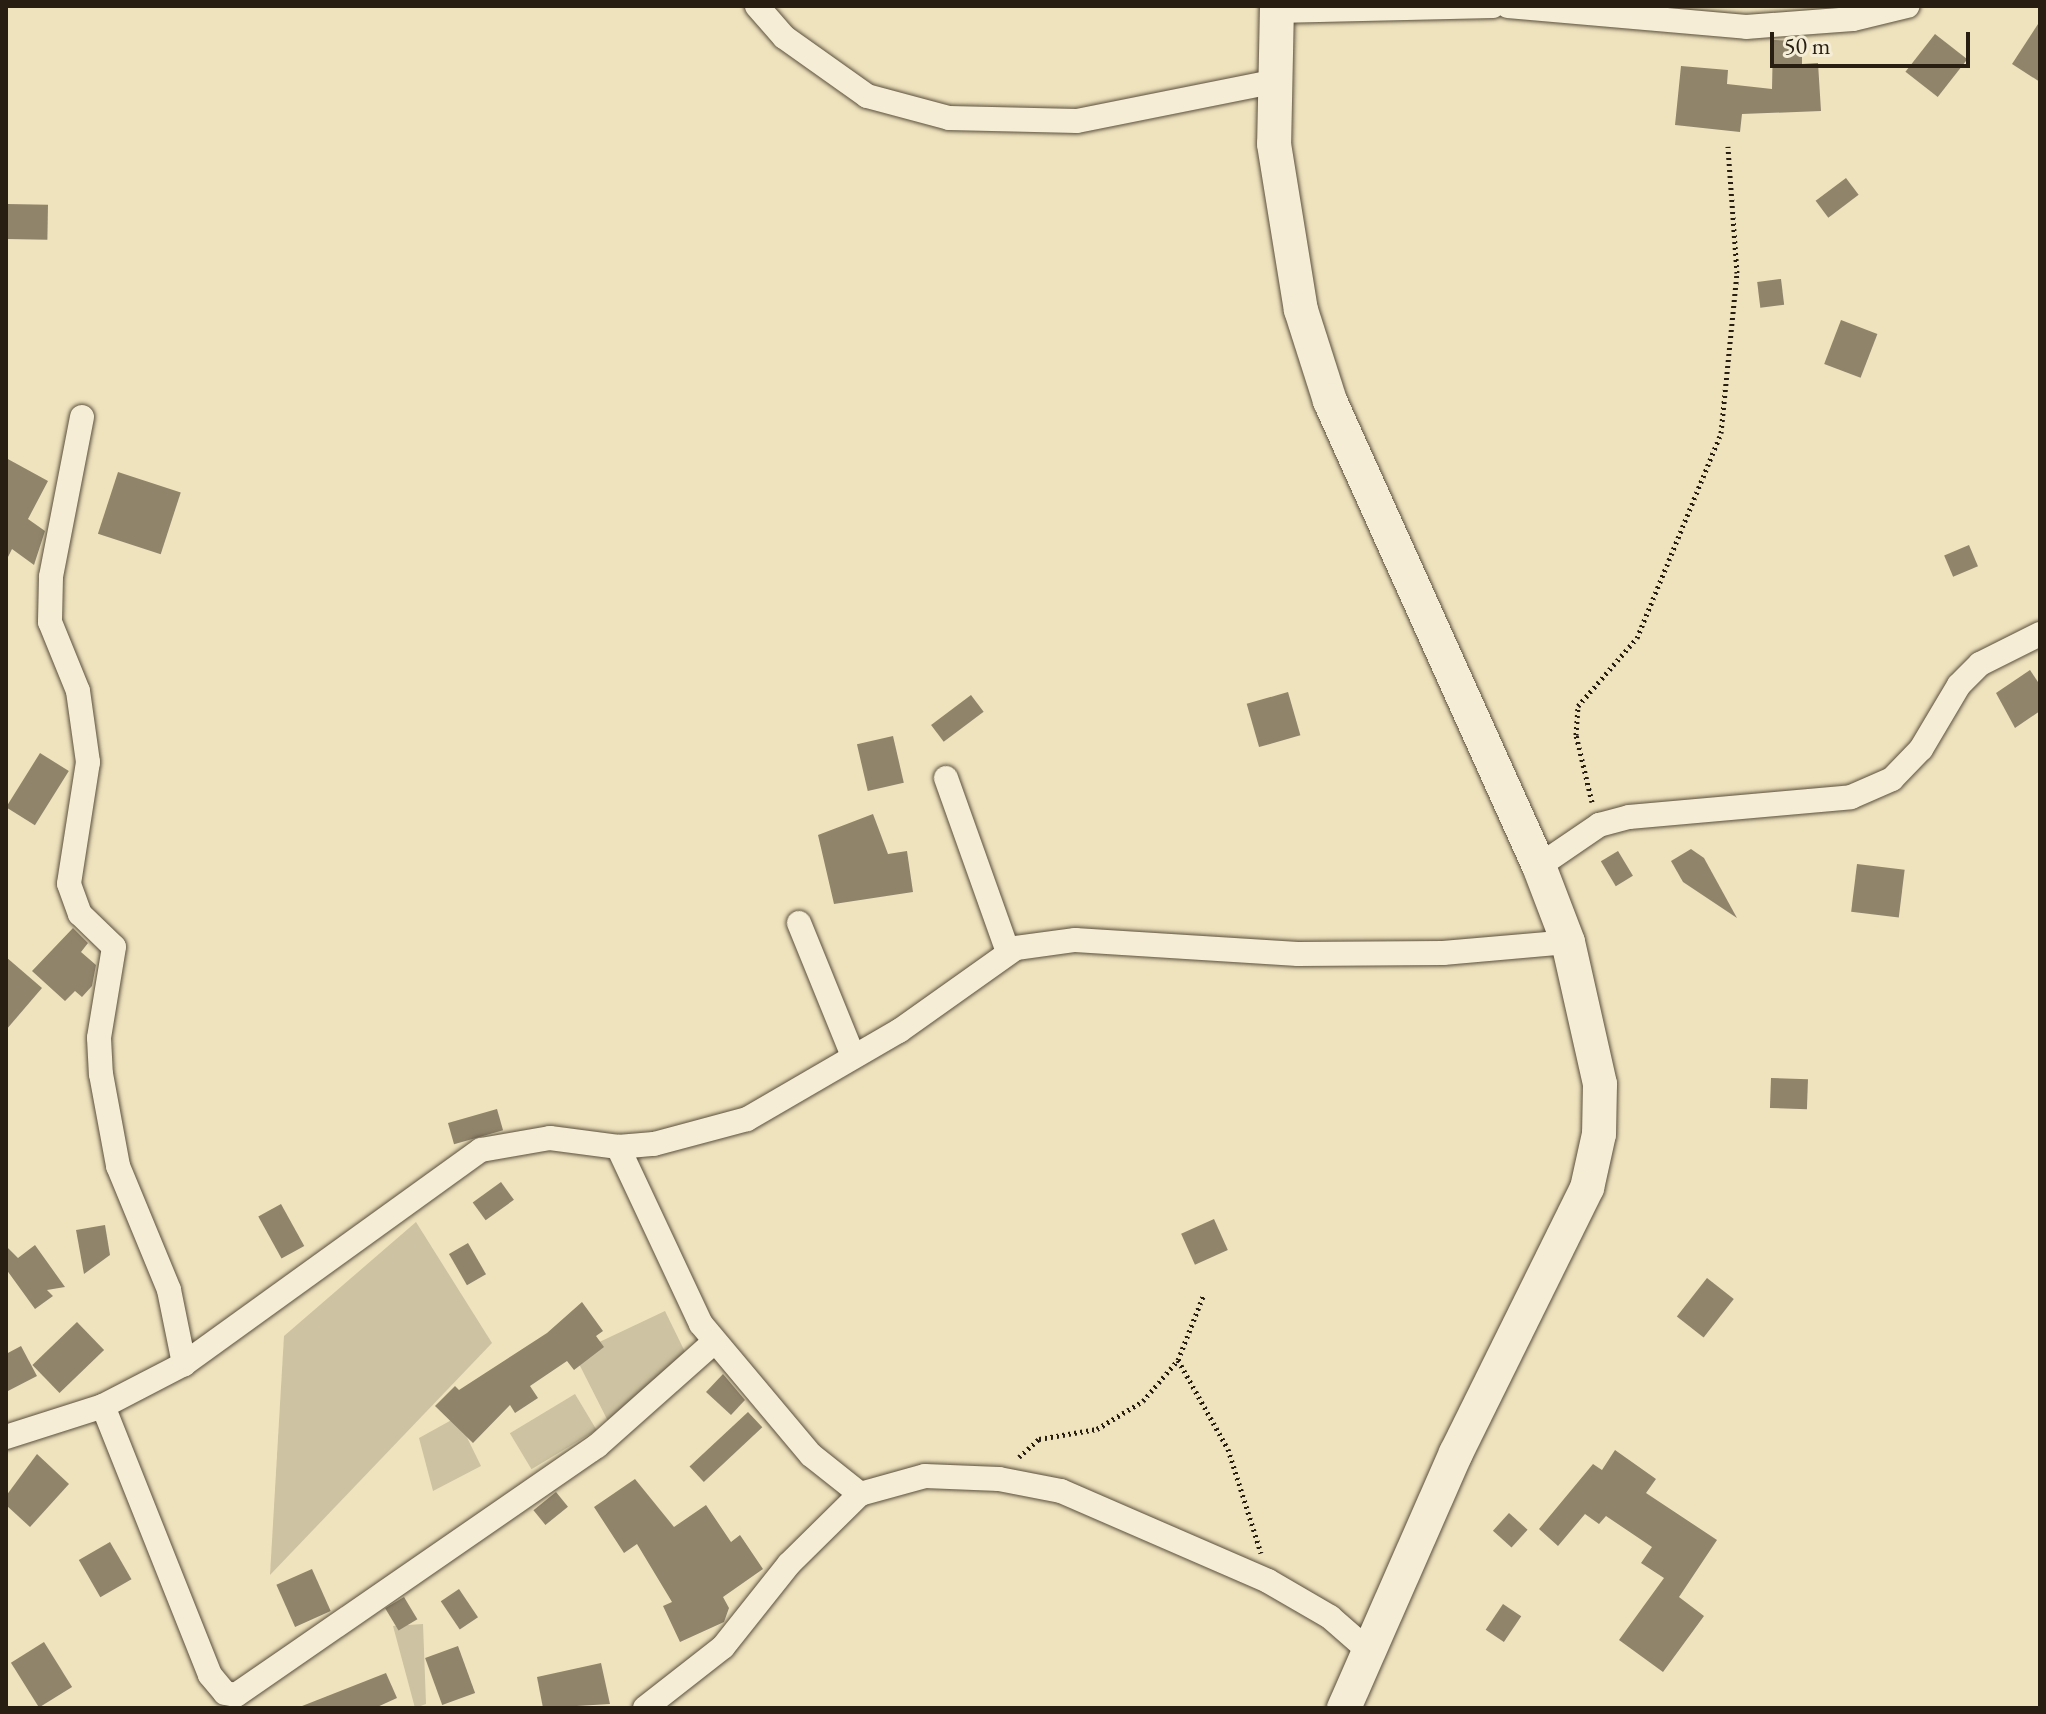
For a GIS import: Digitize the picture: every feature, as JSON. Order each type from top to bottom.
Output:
[{"type":"street","points":[[757,6],[784,37],[867,96],[949,118],[1077,121],[1273,82]]},
{"type":"street","points":[[1344,1708],[1456,1453],[1587,1188],[1599,1134],[1600,1084],[1568,942],[1539,866],[1330,401],[1285,229],[1273,82],[1277,9],[1493,6]]},
{"type":"street","points":[[1508,6],[1584,10],[1746,27],[1853,19],[1907,6]]},
{"type":"street","points":[[82,417],[51,577],[50,622],[78,691],[88,762],[69,884],[80,914],[114,947],[99,1038],[101,1074],[118,1166],[169,1290],[184,1364]]},
{"type":"street","points":[[1539,866],[1599,825],[1666,812],[1851,797],[1892,779],[1921,749],[1959,685],[1980,664],[2040,634]]},
{"type":"street","points":[[946,778],[1008,952]]},
{"type":"street","points":[[799,923],[853,1056]]},
{"type":"street","points":[[6,1437],[103,1406],[184,1364],[481,1150],[550,1138],[618,1147],[747,1119],[853,1056],[1008,952],[1075,940],[1298,954],[1508,951],[1568,942]]},
{"type":"street","points":[[618,1147],[714,1342],[811,1455],[860,1494]]},
{"type":"street","points":[[103,1406],[210,1675],[225,1693],[241,1702],[597,1446],[714,1342]]},
{"type":"street","points":[[645,1708],[723,1647],[789,1564],[860,1494],[925,1476],[999,1479],[1061,1491],[1268,1581],[1330,1617],[1369,1651]]},
{"type":"path","points":[[1599,825],[1576,735],[1578,706],[1637,638],[1721,433],[1737,273],[1728,146]]},
{"type":"path","points":[[999,1479],[1039,1439],[1116,1421],[1165,1381],[1178,1360],[1204,1294]]},
{"type":"path","points":[[1178,1360],[1249,1501],[1268,1581]]},
{"type":"shaded area","points":[[416,1222],[492,1343],[270,1575],[284,1336]]},
{"type":"shaded area","points":[[665,1311],[688,1358],[614,1433],[574,1354]]},
{"type":"shaded area","points":[[575,1394],[597,1430],[531,1469],[510,1433]]},
{"type":"shaded area","points":[[457,1417],[481,1466],[433,1491],[419,1438]]},
{"type":"shaded area","points":[[423,1624],[426,1704],[415,1708],[393,1626]]},
{"type":"building","points":[[2040,21],[2040,82],[2012,64]]},
{"type":"building","points":[[1935,34],[1967,59],[1938,97],[1905,72]]},
{"type":"building","points":[[1773,40],[1802,41],[1802,64],[1818,63],[1821,111],[1742,114],[1740,132],[1675,125],[1681,66],[1728,70],[1727,84],[1772,89]]},
{"type":"building","points":[[1846,178],[1859,195],[1828,218],[1816,201]]},
{"type":"building","points":[[7,204],[48,205],[47,240],[6,239]]},
{"type":"building","points":[[1781,279],[1784,305],[1760,308],[1757,282]]},
{"type":"building","points":[[1841,320],[1877,334],[1861,378],[1824,364]]},
{"type":"building","points":[[6,458],[48,481],[28,519],[45,531],[34,565],[12,549],[6,561]]},
{"type":"building","points":[[118,472],[181,492],[161,554],[98,534]]},
{"type":"building","points":[[1969,545],[1978,566],[1953,577],[1944,556]]},
{"type":"building","points":[[2030,670],[2040,685],[2040,711],[2015,728],[1996,693]]},
{"type":"building","points":[[1288,692],[1300,735],[1259,747],[1247,704]]},
{"type":"building","points":[[971,695],[984,712],[944,742],[931,725]]},
{"type":"building","points":[[893,736],[904,783],[868,791],[857,744]]},
{"type":"building","points":[[40,753],[69,771],[35,825],[6,807]]},
{"type":"building","points":[[873,814],[888,854],[907,851],[913,892],[834,904],[818,835]]},
{"type":"building","points":[[1691,849],[1704,858],[1737,918],[1683,882],[1671,861]]},
{"type":"building","points":[[1618,851],[1633,876],[1616,886],[1601,861]]},
{"type":"building","points":[[1857,864],[1905,870],[1899,917],[1851,912]]},
{"type":"building","points":[[73,928],[88,943],[81,952],[96,965],[92,986],[82,997],[75,991],[65,1001],[32,971]]},
{"type":"building","points":[[6,957],[42,988],[6,1030]]},
{"type":"building","points":[[1771,1078],[1808,1079],[1807,1109],[1770,1108]]},
{"type":"building","points":[[497,1109],[503,1130],[454,1144],[448,1123]]},
{"type":"building","points":[[501,1182],[514,1200],[486,1220],[473,1203]]},
{"type":"building","points":[[281,1204],[304,1246],[282,1259],[258,1217]]},
{"type":"building","points":[[1214,1219],[1228,1250],[1195,1265],[1181,1234]]},
{"type":"building","points":[[105,1225],[110,1255],[84,1274],[76,1230]]},
{"type":"building","points":[[468,1243],[486,1274],[467,1285],[449,1254]]},
{"type":"building","points":[[35,1245],[65,1287],[47,1290],[53,1296],[35,1309],[6,1269],[6,1246],[18,1258]]},
{"type":"building","points":[[1707,1278],[1734,1299],[1704,1338],[1677,1317]]},
{"type":"building","points":[[582,1302],[603,1331],[596,1336],[604,1347],[574,1370],[567,1361],[530,1386],[538,1398],[515,1413],[510,1405],[473,1443],[435,1406],[455,1386],[459,1390],[547,1333]]},
{"type":"building","points":[[77,1322],[104,1350],[59,1393],[32,1365]]},
{"type":"building","points":[[21,1346],[37,1376],[6,1392],[6,1354]]},
{"type":"building","points":[[723,1374],[745,1400],[731,1415],[706,1392]]},
{"type":"building","points":[[748,1412],[762,1427],[704,1482],[689,1467]]},
{"type":"building","points":[[1615,1450],[1656,1479],[1646,1493],[1717,1540],[1679,1597],[1704,1616],[1663,1672],[1619,1640],[1664,1578],[1641,1563],[1652,1547],[1606,1516],[1599,1524],[1585,1514],[1558,1546],[1539,1529],[1593,1464],[1602,1470]]},
{"type":"building","points":[[37,1454],[69,1484],[30,1527],[6,1505],[6,1496]]},
{"type":"building","points":[[635,1479],[674,1527],[706,1505],[731,1542],[740,1535],[763,1569],[723,1597],[729,1608],[724,1622],[680,1642],[663,1606],[672,1602],[637,1544],[624,1553],[594,1507]]},
{"type":"building","points":[[556,1492],[568,1507],[545,1525],[533,1510]]},
{"type":"building","points":[[1509,1513],[1528,1530],[1512,1548],[1493,1531]]},
{"type":"building","points":[[110,1542],[132,1579],[100,1597],[79,1560]]},
{"type":"building","points":[[312,1569],[331,1611],[295,1627],[276,1585]]},
{"type":"building","points":[[459,1589],[478,1617],[460,1629],[441,1601]]},
{"type":"building","points":[[404,1597],[417,1619],[399,1631],[385,1608]]},
{"type":"building","points":[[1503,1604],[1521,1616],[1504,1642],[1486,1630]]},
{"type":"building","points":[[44,1642],[72,1687],[39,1708],[11,1663]]},
{"type":"building","points":[[458,1646],[475,1693],[442,1705],[425,1658]]},
{"type":"building","points":[[601,1663],[610,1704],[543,1708],[537,1677]]},
{"type":"building","points":[[386,1673],[397,1698],[375,1708],[297,1708]]}]
